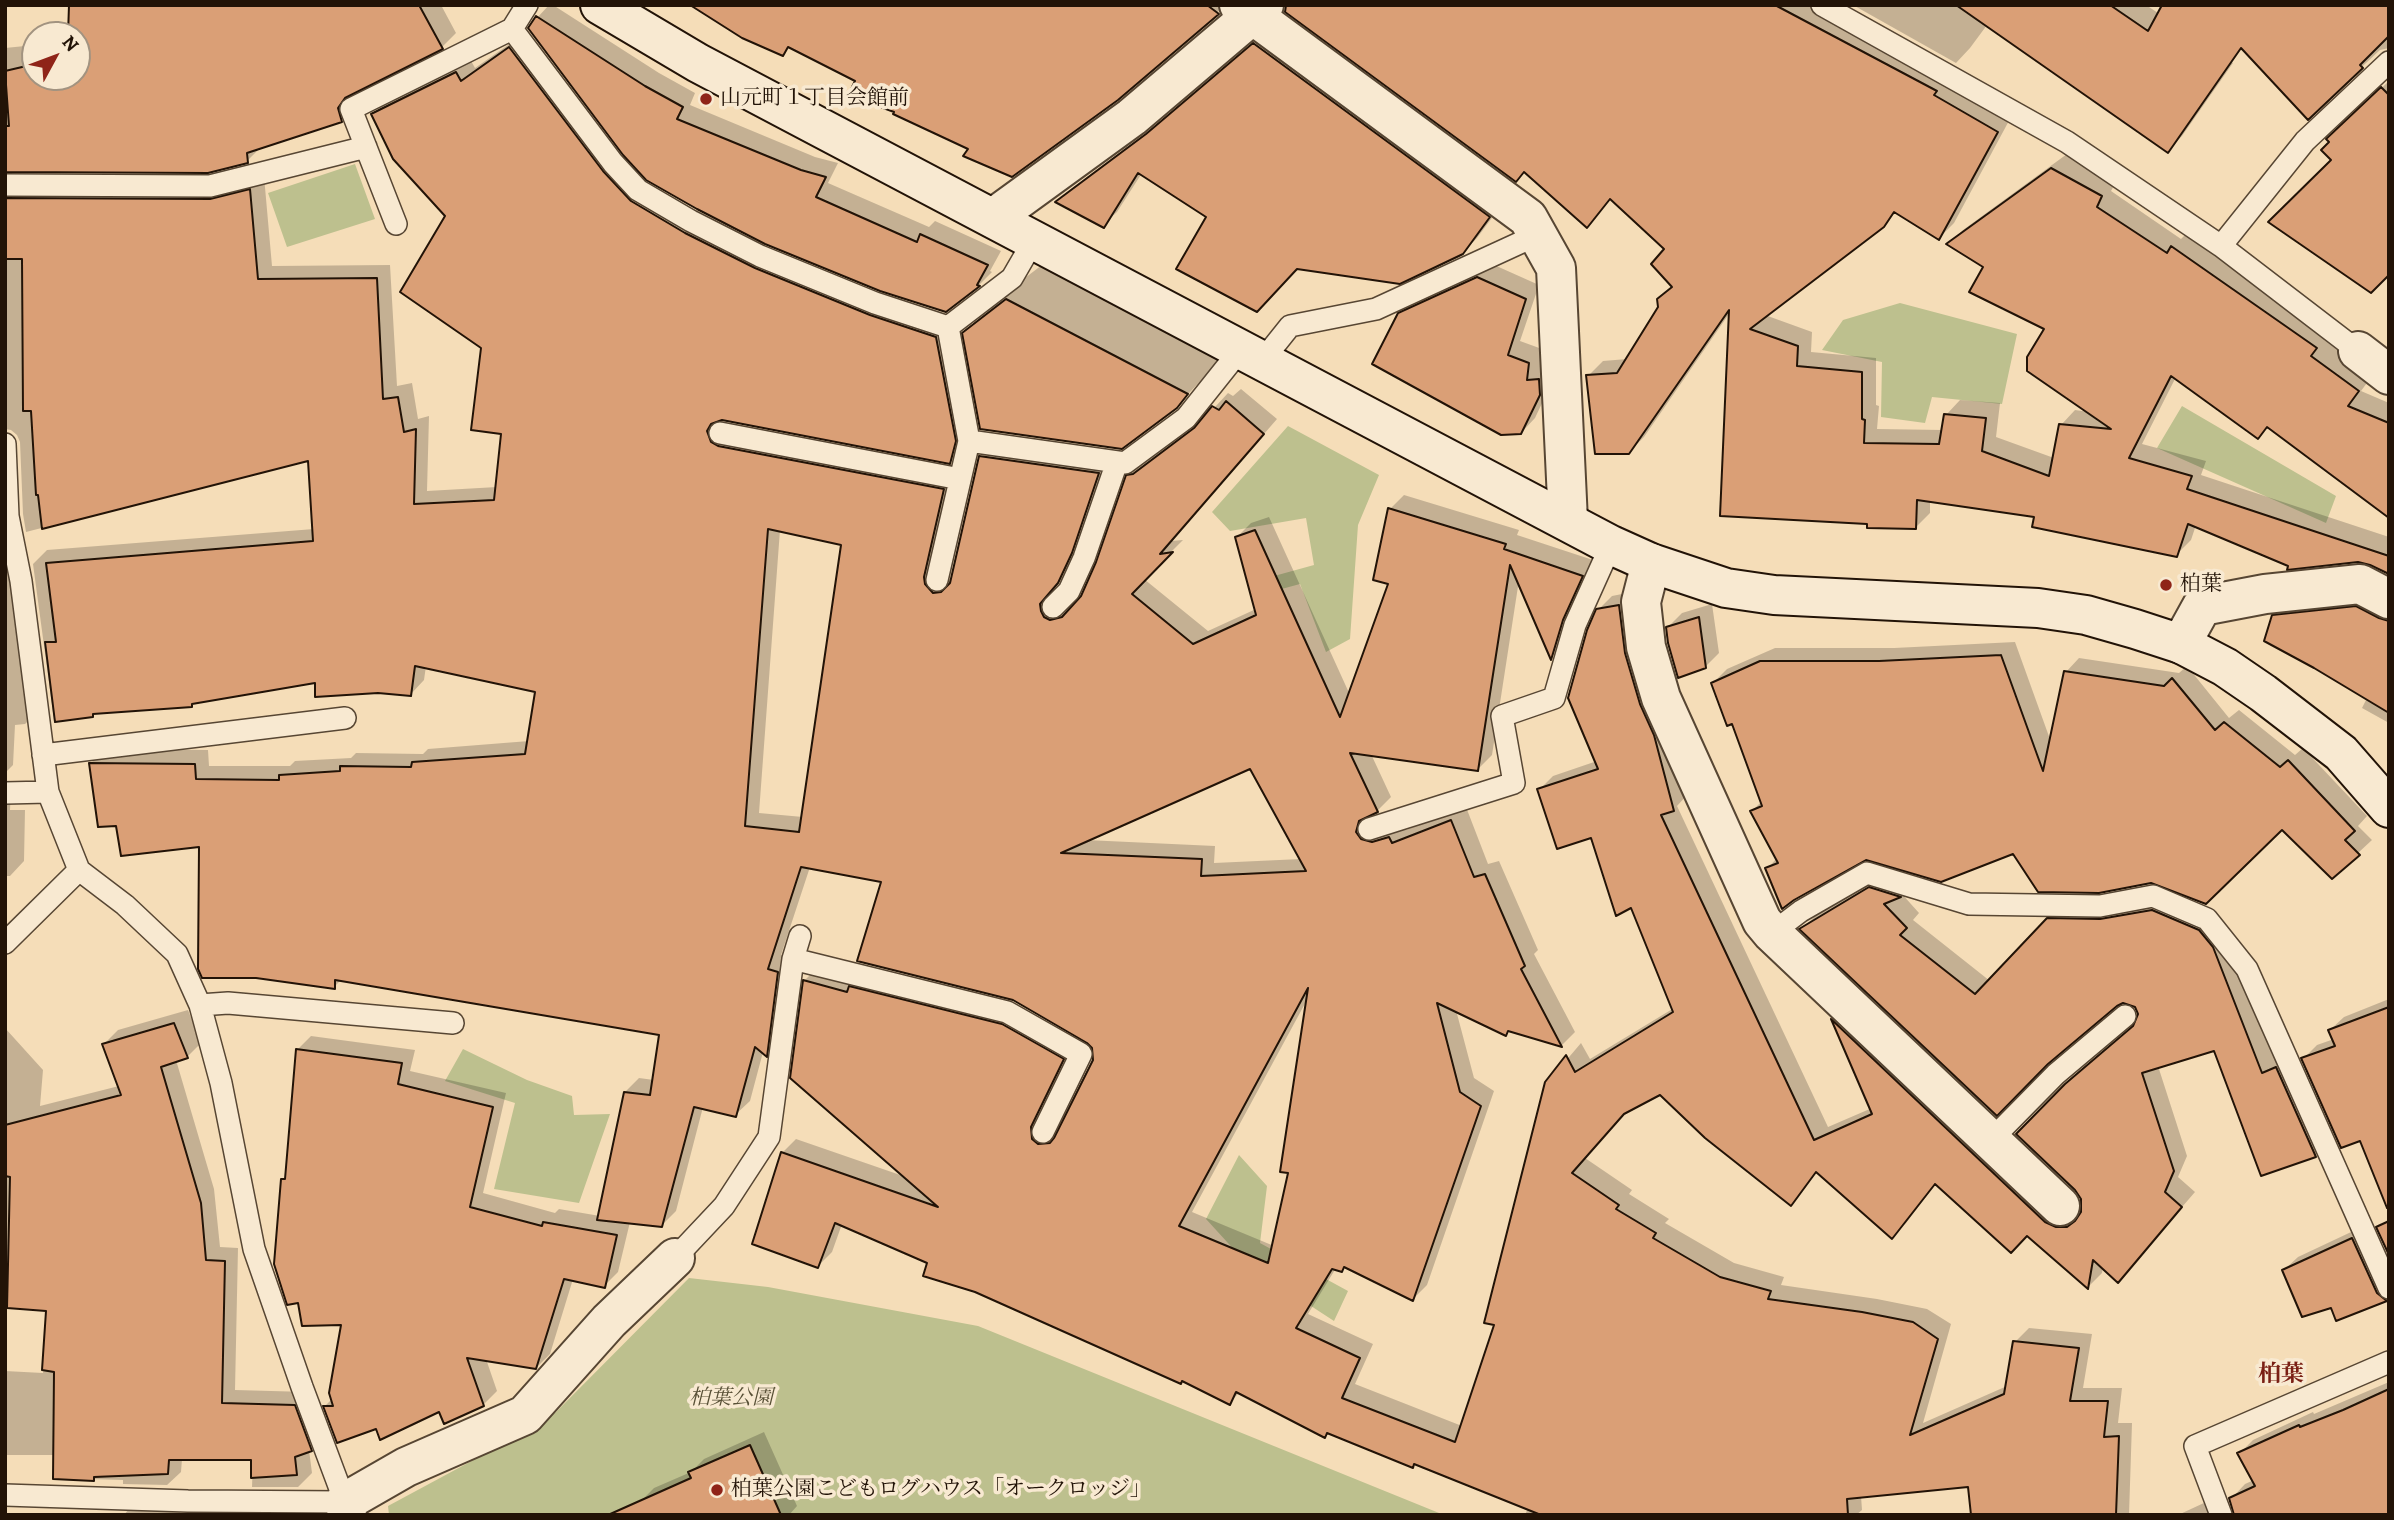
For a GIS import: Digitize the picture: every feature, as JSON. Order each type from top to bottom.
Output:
[{"type":"street","points":[[600,5],[698,63],[1611,545],[1651,563],[1726,588],[1773,595],[2038,608],[2086,615],[2181,644],[2225,667],[2304,723],[2341,753],[2389,808]]},
{"type":"street","points":[[993,218],[1132,117],[1252,9],[1528,219],[1556,268],[1568,522]]},
{"type":"street","points":[[2358,351],[2389,375]]},
{"type":"street","points":[[1651,563],[1641,602],[1646,647],[1661,698],[1762,921],[2060,1206]]},
{"type":"street","points":[[2181,644],[2202,607],[2265,594],[2360,584],[2389,599]]},
{"type":"street","points":[[346,1509],[407,1467],[525,1415],[609,1321],[674,1258]]},
{"type":"lane","points":[[396,224],[351,109],[512,29],[527,5]]},
{"type":"lane","points":[[1822,5],[2067,142],[2221,246],[2358,351]]},
{"type":"lane","points":[[512,29],[613,163],[638,190],[691,222],[760,256],[874,303],[948,327]]},
{"type":"lane","points":[[2221,246],[2305,141],[2389,62]]},
{"type":"lane","points":[[5,185],[210,186],[366,147]]},
{"type":"lane","points":[[969,441],[1125,463],[1186,418],[1252,355],[1290,326],[1376,309],[1537,235]]},
{"type":"lane","points":[[948,327],[1012,278],[1034,240]]},
{"type":"lane","points":[[937,580],[969,441],[948,327]]},
{"type":"lane","points":[[720,433],[960,479]]},
{"type":"lane","points":[[5,444],[13,582],[48,792],[79,870],[125,905],[177,954],[200,1005],[221,1083],[254,1249],[346,1509],[5,1495]]},
{"type":"lane","points":[[1053,607],[1069,591],[1084,558],[1117,462]]},
{"type":"lane","points":[[1369,829],[1514,783],[1502,716],[1554,698],[1574,625],[1611,545]]},
{"type":"lane","points":[[43,755],[345,718]]},
{"type":"lane","points":[[5,793],[48,792]]},
{"type":"lane","points":[[5,943],[79,870]]},
{"type":"lane","points":[[1772,933],[1801,911],[1867,873],[1969,904],[2100,906],[2154,896],[2207,919],[2247,969],[2389,1288]]},
{"type":"lane","points":[[674,1258],[724,1206],[769,1136],[793,959],[800,936]]},
{"type":"lane","points":[[793,959],[1007,1012],[1081,1054],[1043,1132]]},
{"type":"lane","points":[[200,1005],[228,1003],[453,1023]]},
{"type":"lane","points":[[1991,1140],[2056,1074],[2125,1016]]},
{"type":"lane","points":[[2221,1515],[2195,1446],[2389,1362]]},
{"type":"green space","points":[[355,164],[375,219],[287,247],[268,193]]},
{"type":"green space","points":[[1900,303],[2017,334],[2002,404],[1932,397],[1925,423],[1881,417],[1882,362],[1822,350],[1843,320]]},
{"type":"green space","points":[[2182,406],[2336,496],[2326,523],[2157,448]]},
{"type":"green space","points":[[1288,426],[1379,475],[1358,525],[1350,639],[1326,652],[1300,584],[1278,590],[1274,576],[1314,565],[1306,518],[1230,531],[1212,512]]},
{"type":"green space","points":[[463,1049],[527,1080],[572,1096],[574,1115],[610,1114],[579,1203],[494,1189],[515,1103],[445,1081]]},
{"type":"green space","points":[[1239,1155],[1267,1186],[1260,1243],[1348,1291],[1334,1321],[1248,1265],[1206,1219]]},
{"type":"green space","name":"柏葉公園","points":[[689,1278],[768,1287],[978,1326],[1444,1515],[389,1515],[388,1506],[556,1412]]},
{"type":"building","points":[[69,5],[419,5],[443,49],[345,98],[338,108],[342,122],[247,153],[248,163],[208,173],[5,172],[5,126],[9,126],[5,71],[21,67],[21,91],[91,91],[91,21],[68,21]]},
{"type":"building","points":[[690,5],[1207,5],[1219,14],[1118,100],[1012,177],[963,156],[968,149],[893,114],[894,112],[848,95],[855,81],[788,47],[783,56],[742,38]]},
{"type":"building","points":[[1286,5],[1775,5],[1937,91],[1934,95],[1998,132],[1939,240],[1894,212],[1884,227],[1750,329],[1798,346],[1797,366],[1862,372],[1864,443],[1939,444],[1944,414],[1986,418],[1982,451],[2049,476],[2059,424],[2111,429],[2027,371],[2027,357],[2044,329],[1969,292],[1983,267],[1946,244],[2051,168],[2102,196],[2097,207],[2167,253],[2171,246],[2317,348],[2311,356],[2359,391],[2348,406],[2389,423],[2389,518],[2267,427],[2258,439],[2171,376],[2129,458],[2192,476],[2187,489],[2389,556],[2389,574],[2358,562],[2287,570],[2288,566],[2188,524],[2177,557],[2032,527],[2034,517],[1917,500],[1916,529],[1867,528],[1867,524],[1720,516],[1729,310],[1629,454],[1595,454],[1586,375],[1617,373],[1658,307],[1657,299],[1672,287],[1651,264],[1664,249],[1610,199],[1587,228],[1524,172],[1516,182],[1285,12]]},
{"type":"building","points":[[1956,5],[2110,5],[2148,31],[2162,5],[2389,5],[2389,36],[2360,65],[2363,68],[2308,120],[2241,48],[2168,153]]},
{"type":"building","points":[[536,16],[645,86],[683,107],[677,119],[801,170],[826,177],[816,197],[917,242],[920,234],[988,265],[977,285],[980,286],[946,312],[880,291],[765,244],[646,180],[623,155],[528,28]]},
{"type":"building","points":[[1253,43],[1490,217],[1463,254],[1400,284],[1297,269],[1257,312],[1176,269],[1206,217],[1138,173],[1104,228],[1055,202],[1146,134]]},
{"type":"building","points":[[509,47],[603,171],[631,201],[685,233],[755,268],[870,315],[936,337],[956,441],[950,464],[722,420],[711,424],[707,431],[711,442],[718,446],[944,489],[924,577],[925,584],[933,593],[941,592],[950,583],[979,456],[1099,473],[1072,553],[1058,583],[1040,604],[1044,617],[1050,620],[1062,617],[1081,596],[1096,562],[1126,475],[1133,474],[1194,428],[1212,406],[1219,410],[1226,401],[1264,434],[1160,554],[1173,552],[1132,594],[1193,644],[1256,615],[1235,537],[1255,530],[1340,717],[1388,584],[1373,580],[1388,508],[1506,544],[1504,549],[1583,576],[1563,620],[1551,660],[1510,565],[1478,771],[1350,753],[1378,812],[1359,821],[1356,832],[1361,839],[1372,842],[1389,837],[1392,843],[1451,820],[1474,877],[1485,874],[1525,966],[1521,969],[1562,1047],[1508,1031],[1506,1036],[1437,1003],[1460,1092],[1481,1106],[1413,1301],[1344,1267],[1342,1272],[1332,1269],[1296,1328],[1360,1358],[1342,1398],[1455,1442],[1494,1325],[1484,1323],[1545,1082],[1566,1055],[1575,1072],[1673,1012],[1631,908],[1616,916],[1591,838],[1557,849],[1537,789],[1598,769],[1568,698],[1587,630],[1596,609],[1619,605],[1625,653],[1640,704],[1654,735],[1674,811],[1661,815],[1814,1140],[1872,1114],[1831,1019],[2045,1222],[2056,1227],[2067,1227],[2081,1212],[2081,1199],[2075,1190],[2016,1134],[2065,1084],[2133,1026],[2138,1014],[2135,1007],[2123,1003],[2117,1006],[2048,1064],[1997,1116],[1799,929],[1869,887],[1901,897],[1884,904],[1907,928],[1900,935],[1975,994],[2047,918],[2100,919],[2152,910],[2199,930],[2213,947],[2262,1073],[2276,1067],[2316,1157],[2261,1176],[2214,1051],[2142,1073],[2174,1171],[2165,1192],[2182,1207],[2118,1283],[2093,1260],[2088,1289],[2027,1236],[2011,1253],[1935,1184],[1892,1239],[1816,1172],[1791,1206],[1705,1138],[1660,1095],[1624,1114],[1572,1173],[1619,1205],[1616,1209],[1656,1233],[1653,1238],[1720,1277],[1771,1291],[1768,1299],[1913,1322],[1938,1339],[1910,1435],[2004,1394],[2013,1341],[2079,1348],[2070,1401],[2108,1401],[2104,1437],[2119,1436],[2116,1515],[1971,1515],[1968,1487],[1847,1499],[1848,1515],[1541,1515],[1414,1464],[1413,1468],[1327,1433],[1325,1438],[1236,1392],[1230,1405],[1182,1381],[1181,1384],[975,1292],[923,1276],[927,1263],[835,1223],[818,1268],[752,1244],[781,1152],[938,1207],[790,1078],[803,980],[847,992],[849,986],[1002,1024],[1064,1059],[1031,1127],[1032,1139],[1038,1144],[1050,1143],[1054,1138],[1093,1060],[1092,1048],[1087,1043],[1013,1000],[857,961],[881,882],[801,867],[768,969],[778,972],[767,1057],[755,1047],[736,1117],[694,1107],[662,1227],[597,1220],[624,1092],[650,1095],[659,1035],[335,980],[335,989],[256,978],[202,978],[198,969],[199,847],[121,856],[116,826],[98,827],[89,763],[195,764],[196,779],[279,780],[279,775],[340,771],[340,766],[411,767],[412,762],[525,754],[535,692],[415,666],[411,696],[378,693],[315,697],[315,683],[192,704],[192,707],[93,714],[93,717],[55,722],[45,642],[56,642],[46,563],[313,541],[308,461],[42,529],[36,495],[31,411],[23,411],[22,259],[5,259],[5,198],[210,199],[250,189],[258,279],[377,278],[383,399],[398,397],[404,432],[416,429],[414,504],[494,500],[501,434],[471,430],[481,348],[400,292],[445,216],[393,159],[371,114],[456,72],[461,81]],"holes":[[[768,529],[841,545],[799,832],[745,826]],[[1250,769],[1306,871],[1201,876],[1202,859],[1061,853]],[[1308,988],[1280,1172],[1288,1173],[1268,1263],[1179,1226]]]},
{"type":"building","points":[[2381,87],[2389,95],[2389,275],[2371,293],[2268,222],[2331,160],[2321,150],[2329,142],[2326,139]]},
{"type":"building","points":[[1477,277],[1526,299],[1508,355],[1529,363],[1527,380],[1539,379],[1540,395],[1521,434],[1501,435],[1372,364],[1398,313]]},
{"type":"building","points":[[1006,299],[1188,394],[1177,408],[1122,449],[980,429],[962,333]]},
{"type":"building","points":[[2356,606],[2389,621],[2389,713],[2264,641],[2272,615]]},
{"type":"building","points":[[1699,617],[1706,668],[1678,678],[1666,627]]},
{"type":"building","points":[[2001,655],[2043,771],[2064,671],[2164,686],[2172,678],[2215,730],[2224,722],[2280,767],[2288,760],[2355,831],[2345,840],[2360,855],[2332,879],[2282,830],[2206,904],[2151,883],[2099,893],[2038,892],[2013,854],[1941,882],[1866,860],[1782,909],[1765,868],[1778,863],[1750,811],[1762,806],[1732,724],[1727,726],[1711,683],[1760,661],[1879,661]]},
{"type":"building","points":[[2389,1007],[2387,1208],[2360,1141],[2341,1148],[2301,1058],[2335,1046],[2328,1030]]},
{"type":"building","points":[[174,1023],[188,1058],[161,1067],[201,1203],[206,1260],[225,1261],[222,1403],[295,1405],[312,1451],[295,1457],[297,1475],[251,1478],[251,1460],[169,1460],[168,1474],[94,1477],[94,1481],[53,1479],[54,1372],[42,1370],[46,1311],[7,1308],[10,1177],[5,1176],[5,1125],[121,1095],[102,1044]]},
{"type":"building","points":[[296,1049],[402,1063],[398,1084],[493,1107],[470,1207],[542,1226],[543,1222],[617,1235],[605,1288],[564,1279],[536,1369],[467,1358],[484,1406],[444,1424],[439,1412],[380,1440],[376,1429],[337,1443],[323,1406],[333,1406],[329,1393],[341,1325],[302,1326],[298,1303],[287,1305],[274,1264],[281,1179],[285,1179]]},
{"type":"building","points":[[2389,1221],[2389,1255],[2376,1227]]},
{"type":"building","points":[[2352,1238],[2377,1293],[2387,1301],[2336,1321],[2331,1308],[2302,1317],[2282,1270]]},
{"type":"building","points":[[2389,1389],[2389,1515],[2234,1515],[2229,1498],[2255,1486],[2237,1453]]},
{"type":"building","name":"柏葉公園こどもログハウス「オークロッジ」","points":[[750,1445],[781,1515],[608,1515],[691,1478],[688,1472]]},
{"type":"place","name":"山元町１丁目会館前","points":[[706,99]]},
{"type":"place","name":"柏葉","points":[[2166,585]]},
{"type":"place","name":"柏葉公園こどもログハウス「オークロッジ」","points":[[717,1490]]},
{"type":"district","name":"柏葉","points":[[2281,1375]]}]
